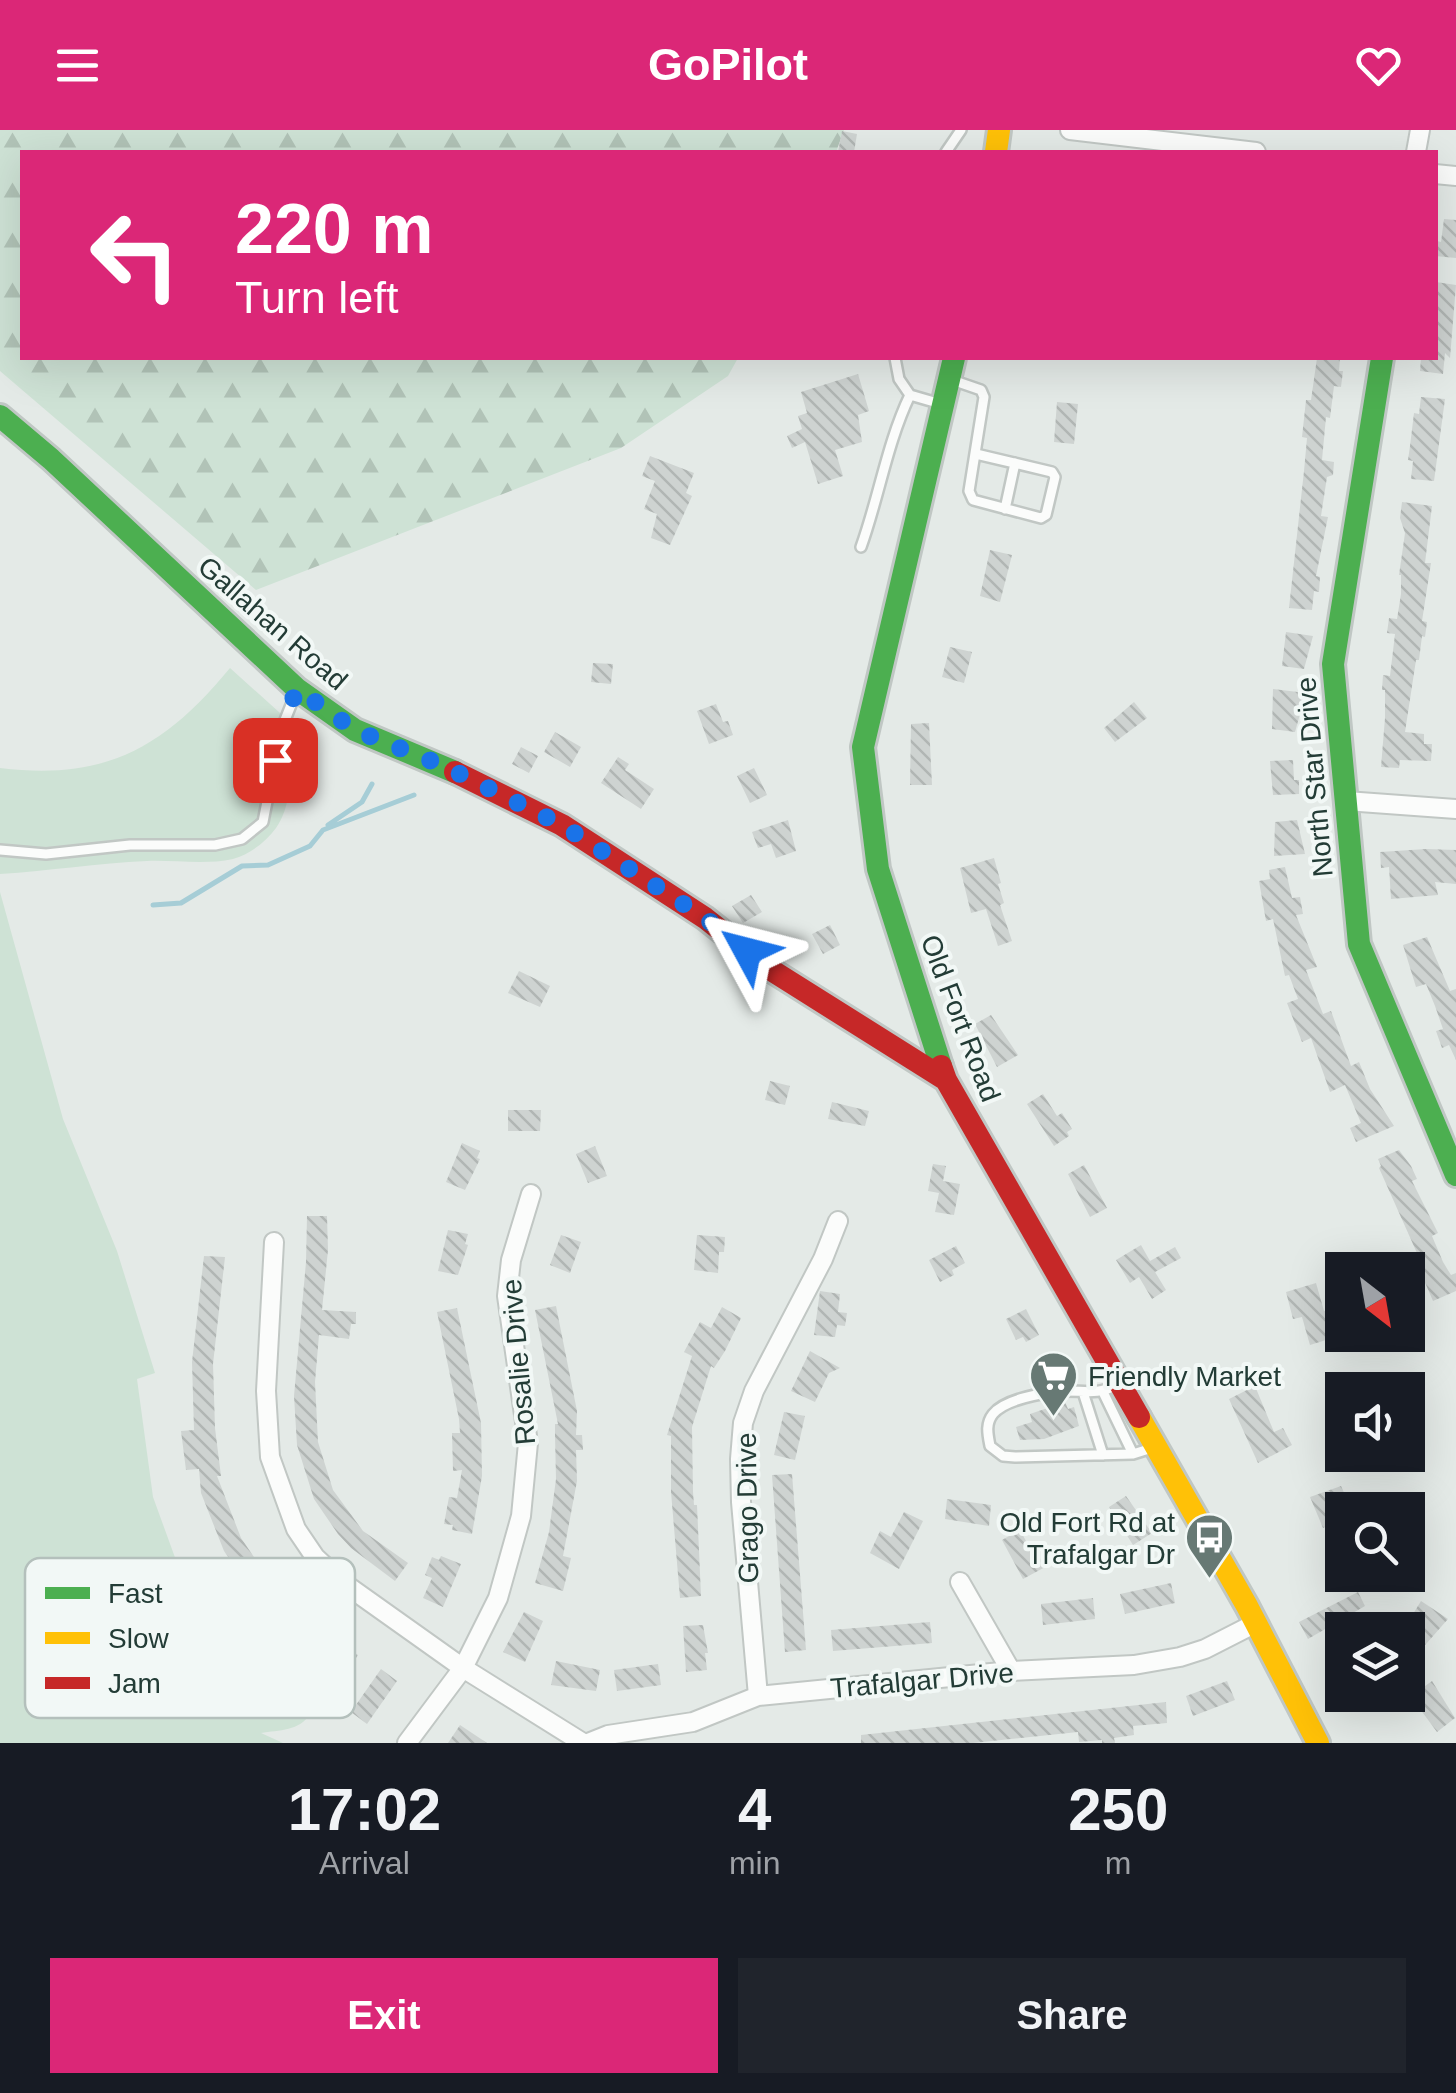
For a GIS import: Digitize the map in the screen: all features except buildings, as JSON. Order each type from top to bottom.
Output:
[{"type":"street","points":[[1070,130],[1239,150]]},
{"type":"street","name":"North Star Drive","points":[[1382,360],[1334,664],[1346,802],[1359,944],[1456,1175]]},
{"type":"street","name":"Old Fort Road","points":[[952,368],[878,670],[864,747],[878,869],[946,1080],[1111,1388],[1156,1446],[1256,1623],[1318,1743]]},
{"type":"street","name":"Gallahan Road","points":[[0,416],[51,458],[297,689],[355,730],[444,766],[562,825],[705,918],[768,968],[946,1080]]},
{"type":"street","points":[[1346,802],[1456,809]]},
{"type":"street","name":"Rosalie Drive","points":[[407,1743],[462,1668],[498,1598],[521,1516],[528,1443],[507,1296],[510,1260],[530,1194]]},
{"type":"street","name":"Grago Drive","points":[[758,1696],[741,1502],[743,1423],[754,1391],[838,1221]]},
{"type":"street","name":"Trafalgar Drive","points":[[274,1242],[266,1391],[270,1457],[296,1529],[315,1558]]},
{"type":"street","points":[[960,1582],[1011,1671]]},
{"type":"street","name":"Trafalgar Drive","points":[[355,1591],[462,1668],[586,1743],[608,1735],[693,1722],[758,1696],[1011,1671],[1134,1665],[1180,1657],[1206,1649],[1256,1623]]},
{"type":"lane","points":[[895,360],[899,379],[910,395],[944,405]]},
{"type":"lane","points":[[952,368],[981,390],[984,397],[969,491],[972,500],[1041,518],[1046,514],[1055,477],[1052,472],[976,454]]},
{"type":"lane","points":[[861,547],[894,428],[910,395]]},
{"type":"lane","points":[[1005,509],[1015,463]]},
{"type":"lane","points":[[0,850],[46,854],[242,839],[263,822],[281,730],[297,689]]},
{"type":"lane","points":[[1132,1454],[1111,1388],[1061,1392],[1008,1404],[992,1414],[987,1430],[990,1446],[1003,1456],[1132,1454],[1156,1446]]},
{"type":"lane","points":[[1082,1392],[1103,1455]]},
{"type":"green space","points":[[0,130],[844,130],[837,150],[20,150],[20,360],[737,360],[728,376],[621,448],[256,590],[0,371]]},
{"type":"green space","points":[[230,668],[300,731],[286,805],[276,828],[262,843],[223,861],[129,862],[0,874],[0,768],[71,769],[130,753],[181,719]]},
{"type":"green space","points":[[0,892],[63,1119],[117,1251],[155,1373],[137,1379],[153,1497],[175,1558],[25,1558],[25,1718],[307,1718],[295,1727],[261,1733],[283,1743],[0,1743]]},
{"type":"waterway","points":[[328,825],[362,802],[372,784]]},
{"type":"waterway","points":[[153,905],[181,903],[242,866],[268,865],[310,846],[323,830],[414,795]]},
{"type":"traffic: fast","points":[[941,1066],[878,869],[863,747],[954,360]]},
{"type":"traffic: fast","points":[[1382,360],[1333,664],[1359,944],[1456,1175]]},
{"type":"traffic: fast","points":[[0,416],[297,689],[355,730],[455,772]]},
{"type":"traffic: slow","points":[[996,150],[999,130]]},
{"type":"traffic: slow","points":[[1139,1417],[1247,1606],[1318,1743]]},
{"type":"traffic: jam","points":[[455,772],[562,825],[705,918],[768,968],[946,1080]]},
{"type":"traffic: jam","points":[[941,1066],[1139,1417]]},
{"type":"place","name":"Friendly Market","points":[[1053,1418]]},
{"type":"place","name":"Old Fort Rd at Trafalgar Dr","points":[[1210,1580]]},
{"type":"route","points":[[275,760],[281,730],[297,689],[355,730],[444,766],[562,825],[705,918],[747,951]]}]
